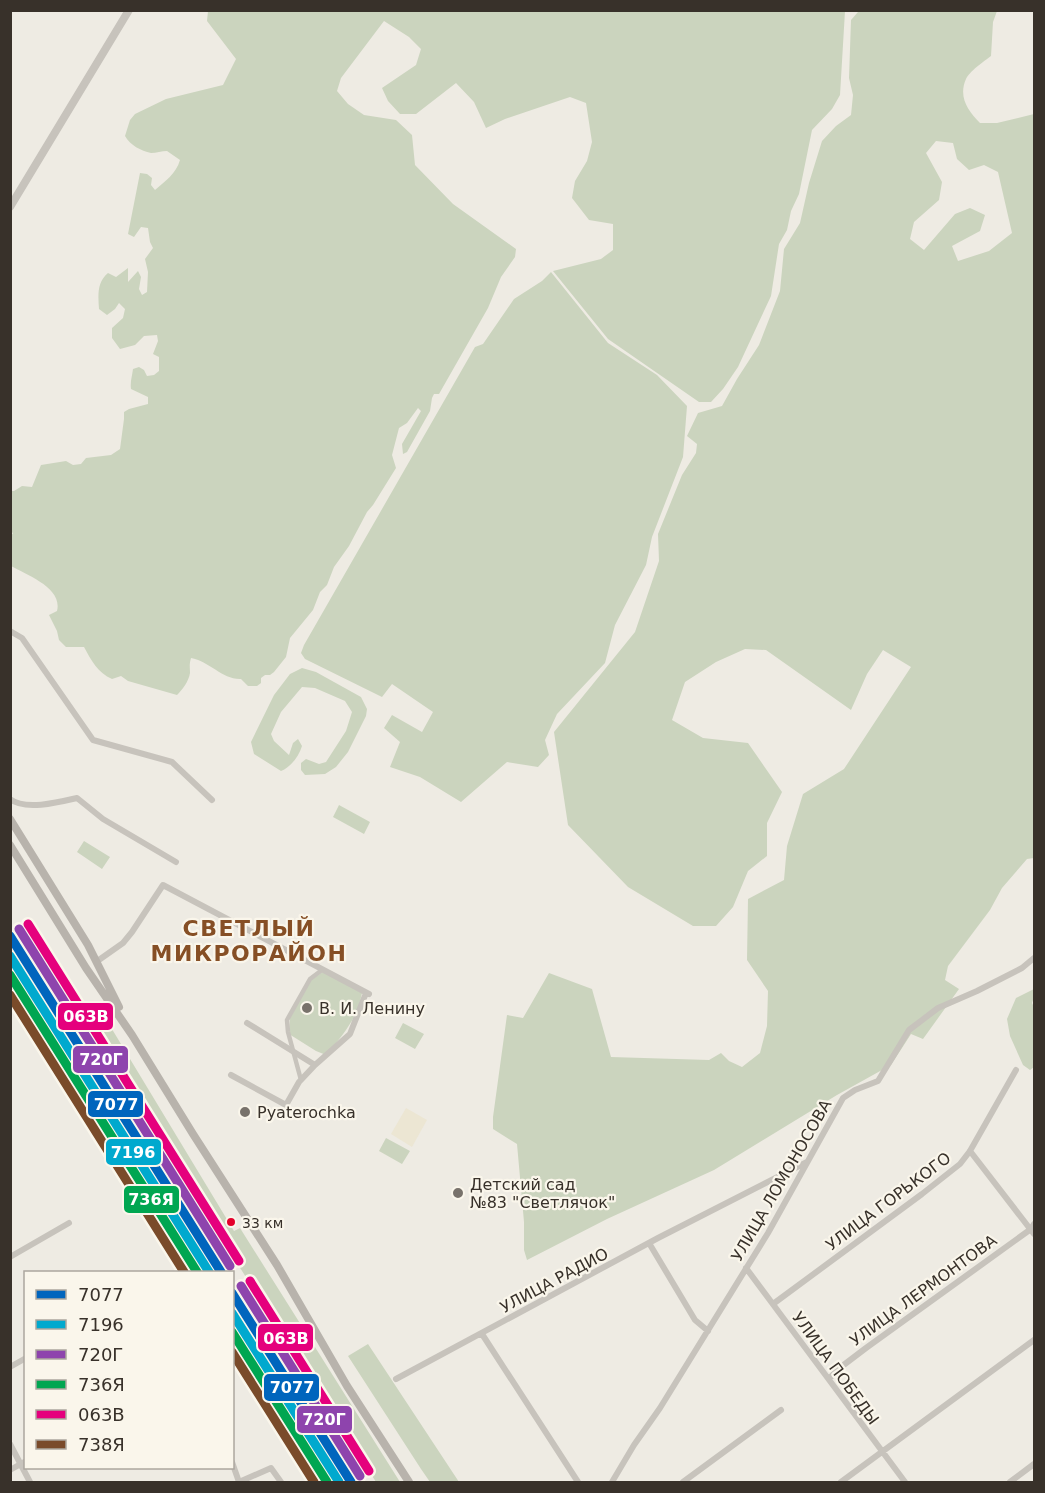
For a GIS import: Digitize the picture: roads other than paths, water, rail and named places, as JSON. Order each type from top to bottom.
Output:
[{"type":"main road","points":[[10,819],[88,945],[132,1035]]},
{"type":"main road","points":[[10,845],[86,968],[132,1035],[277,1265],[347,1386],[409,1482]]},
{"type":"street","points":[[10,207],[129,10]]},
{"type":"street","points":[[10,631],[22,638],[93,740],[172,762],[212,800]]},
{"type":"street","points":[[10,799],[16,804],[48,804],[77,798],[103,819],[176,862]]},
{"type":"street","points":[[86,968],[123,943],[163,885],[367,994],[350,1034],[301,1080],[286,1105],[231,1075]]},
{"type":"street","name":"УЛИЦА ЛОМОНОСОВА","points":[[612,1482],[747,1268],[843,1098],[855,1089],[878,1081],[909,1030],[938,1008],[1022,968],[1034,958]]},
{"type":"street","points":[[301,1080],[287,1020],[310,979],[322,970]]},
{"type":"street","points":[[247,1023],[315,1065]]},
{"type":"street","name":"УЛИЦА ГОРЬКОГО","points":[[773,1304],[960,1164],[970,1151],[1016,1070]]},
{"type":"street","points":[[970,1151],[1033,1229]]},
{"type":"street","name":"УЛИЦА РАДИО","points":[[396,1379],[649,1243],[808,1161]]},
{"type":"street","points":[[10,1257],[69,1223]]},
{"type":"street","name":"УЛИЦА ЛЕРМОНТОВА","points":[[829,1379],[866,1348],[1033,1229]]},
{"type":"street","points":[[649,1243],[695,1320],[708,1331]]},
{"type":"street","name":"УЛИЦА ПОБЕДЫ","points":[[747,1268],[904,1482]]},
{"type":"street","points":[[482,1334],[578,1482]]},
{"type":"street","points":[[841,1482],[1035,1340]]},
{"type":"street","points":[[10,1367],[24,1359]]},
{"type":"street","points":[[683,1482],[781,1410]]},
{"type":"street","points":[[10,1444],[23,1463],[10,1470]]},
{"type":"street","points":[[1010,1482],[1035,1464]]},
{"type":"street","points":[[234,1468],[239,1482],[271,1468],[281,1482]]},
{"type":"place","name":"В. И. Ленину","points":[[307,1008]]},
{"type":"place","name":"Pyaterochka","points":[[245,1112]]},
{"type":"place","name":"Детский сад №83 \"Светлячок\"","points":[[458,1193]]},
{"type":"place","name":"33 км","points":[[231,1222]]},
{"type":"district","name":"СВЕТЛЫЙ МИКРОРАЙОН","points":[[249,940]]}]
